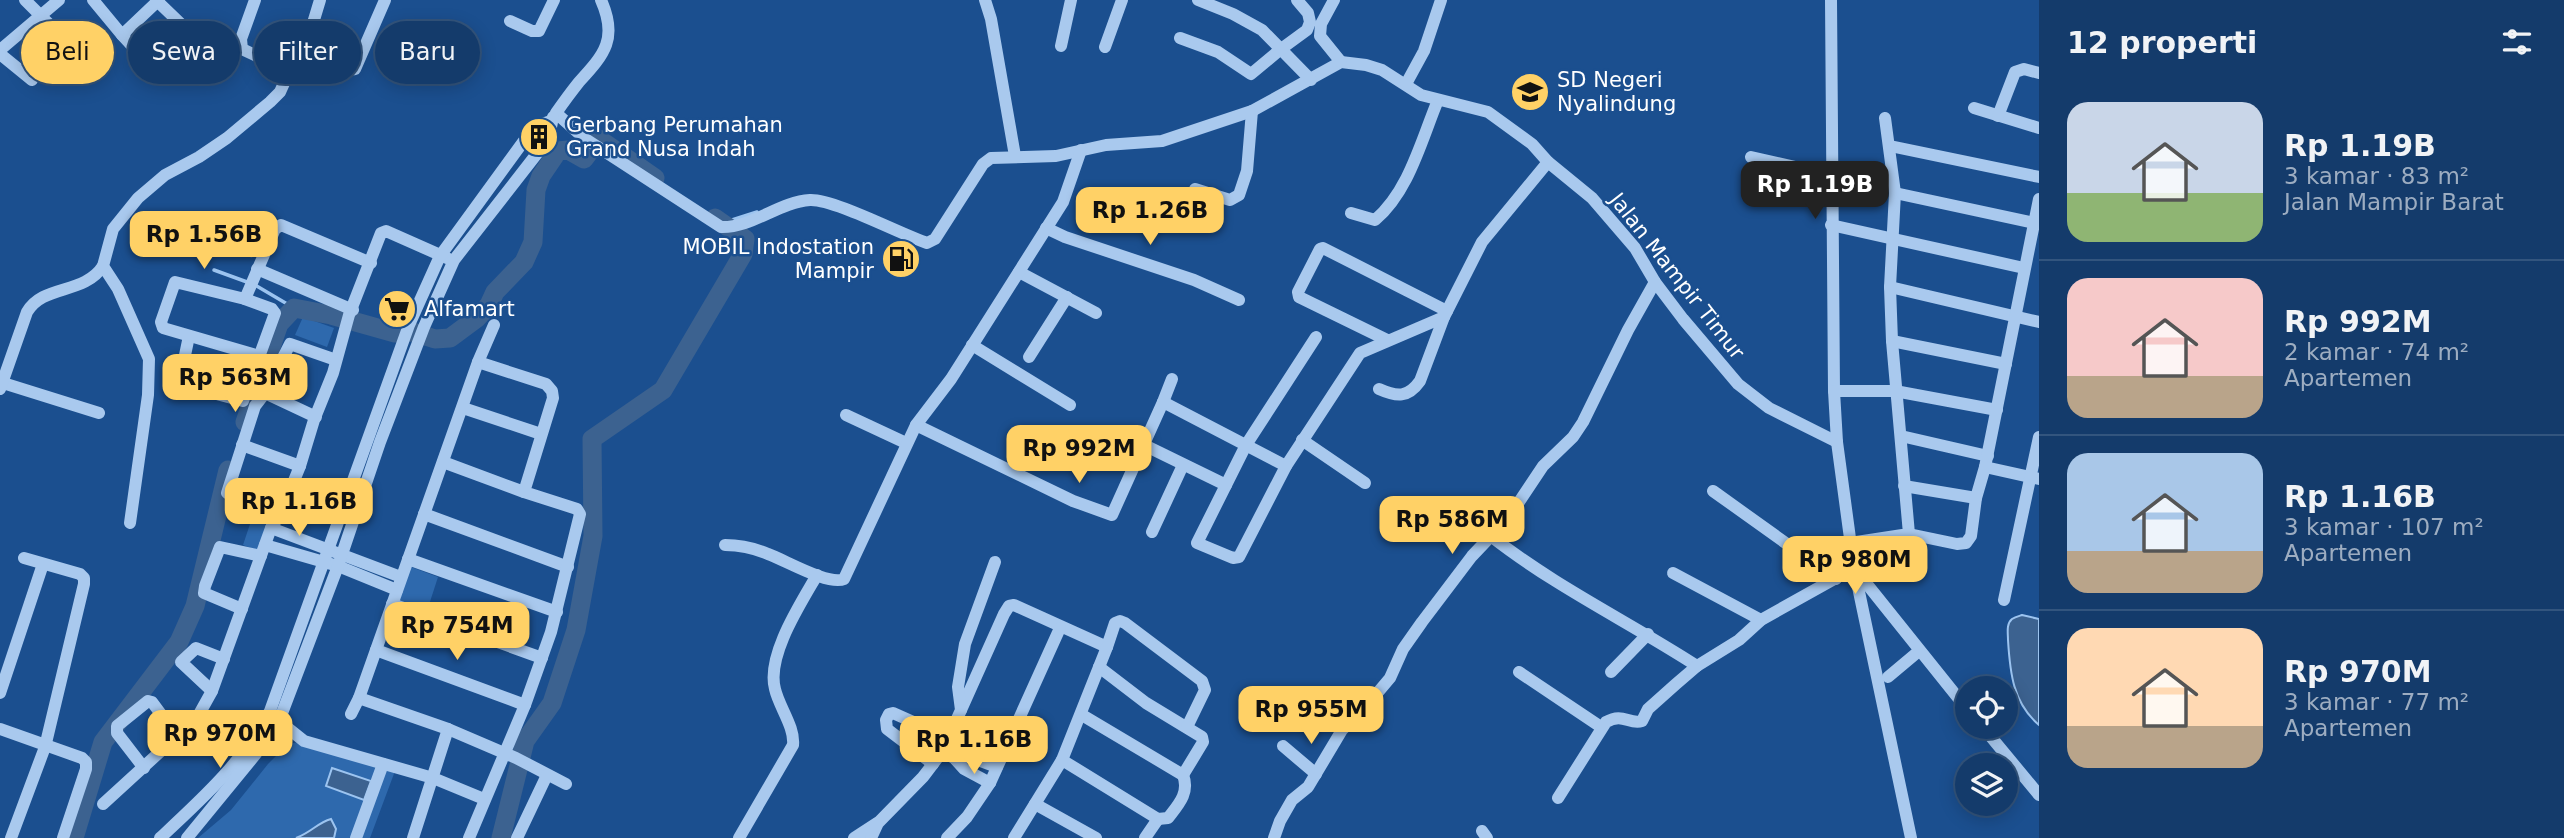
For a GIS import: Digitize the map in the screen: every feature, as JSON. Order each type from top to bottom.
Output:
[{"type":"street","points":[[26,0],[46,21]]},
{"type":"street","points":[[21,70],[0,52],[59,0]]},
{"type":"street","points":[[93,0],[128,41]]},
{"type":"street","points":[[254,0],[241,39],[242,49],[254,55]]},
{"type":"street","points":[[312,21],[320,0]]},
{"type":"street","points":[[510,22],[539,31],[554,0]]},
{"type":"street","points":[[187,838],[256,755],[279,721],[374,440],[407,330],[439,256],[534,127],[553,117],[600,60],[608,44],[610,29],[601,0]]},
{"type":"street","points":[[985,0],[991,19],[1015,156]]},
{"type":"street","points":[[1061,46],[1070,0]]},
{"type":"street","points":[[1105,47],[1122,0]]},
{"type":"street","points":[[1198,0],[1233,14],[1262,30],[1311,80]]},
{"type":"street","points":[[1180,38],[1218,52],[1251,74],[1307,30],[1310,22],[1308,13],[1297,0]]},
{"type":"street","points":[[553,117],[718,226],[727,227],[811,200],[831,205],[927,243],[935,239],[983,164],[991,158],[1056,156],[1081,150],[1162,141],[1252,111],[1311,80],[1341,62],[1320,36],[1321,24],[1334,0]]},
{"type":"street","points":[[1406,84],[1424,51],[1441,0]]},
{"type":"street","points":[[1831,0],[1831,225],[1837,442],[1854,568],[1911,838]]},
{"type":"street","points":[[122,34],[158,1],[178,21]]},
{"type":"street","points":[[361,52],[379,2]]},
{"type":"street","name":"Jalan Mampir Timur","points":[[1341,62],[1374,67],[1421,95],[1488,113],[1532,145],[1548,162],[1592,198],[1635,248],[1655,282],[1738,384],[1769,408],[1837,442]]},
{"type":"street","points":[[1998,116],[2015,72],[2024,69],[2039,74]]},
{"type":"street","points":[[99,413],[1,386],[26,312],[41,296],[74,288],[100,270],[113,229],[138,198],[165,175],[199,158],[227,138],[270,102],[286,84]]},
{"type":"street","points":[[1351,213],[1375,220],[1384,213],[1410,169],[1438,100]]},
{"type":"street","points":[[1974,108],[2039,128]]},
{"type":"street","points":[[1195,189],[1230,200],[1239,195],[1247,171],[1252,111]]},
{"type":"street","points":[[374,440],[454,260],[546,142],[553,117]]},
{"type":"street","points":[[1885,118],[1895,193],[1890,287],[1892,341],[1909,534]]},
{"type":"street","points":[[1890,146],[2039,177]]},
{"type":"street","points":[[725,545],[741,545],[766,553],[838,582],[844,579],[906,443],[916,425],[951,379],[1063,202],[1081,150]]},
{"type":"street","points":[[1751,158],[1831,175]]},
{"type":"street","points":[[1379,389],[1398,396],[1415,388],[1446,314],[1482,242],[1548,162]]},
{"type":"street","points":[[1895,193],[2034,223]]},
{"type":"street","points":[[1850,543],[1909,534],[1956,544],[1966,543],[1971,536],[1976,498],[1987,461],[2039,199]]},
{"type":"street","points":[[245,299],[275,229],[281,225],[371,263]]},
{"type":"street","points":[[1831,225],[2024,268]]},
{"type":"street","points":[[1046,228],[1065,237],[1194,280],[1239,300]]},
{"type":"street","points":[[103,804],[197,718],[212,691],[271,528],[281,513],[300,466],[337,360],[344,331],[383,231],[454,260]]},
{"type":"street","points":[[1387,340],[1299,296],[1298,292],[1320,249],[1324,248],[1446,314]]},
{"type":"street","points":[[103,265],[118,289],[149,359],[148,395],[130,523]]},
{"type":"street","points":[[257,269],[351,312]]},
{"type":"street","points":[[1019,272],[1096,313]]},
{"type":"street","points":[[189,337],[179,384],[241,402],[259,356],[274,310],[245,299],[176,282],[161,326],[189,337],[259,356]]},
{"type":"street","points":[[1274,838],[1292,800],[1308,787],[1342,730],[1390,678],[1403,649],[1472,556],[1492,537],[1543,466],[1573,437],[1655,282]]},
{"type":"street","points":[[1890,287],[2039,322]]},
{"type":"street","points":[[1028,357],[1067,297]]},
{"type":"street","points":[[1316,337],[1247,445],[1197,543],[1237,558],[1286,466],[1360,353],[1446,314]]},
{"type":"street","points":[[351,714],[478,362],[494,325]]},
{"type":"street","points":[[1892,341],[2006,364]]},
{"type":"street","points":[[281,513],[227,493],[255,406],[265,393],[290,344],[337,360]]},
{"type":"street","points":[[972,345],[1070,405]]},
{"type":"street","points":[[478,362],[550,387],[553,398],[524,492]]},
{"type":"street","points":[[916,425],[1073,501],[1112,514],[1172,379]]},
{"type":"street","points":[[1834,391],[1895,391],[1997,410]]},
{"type":"street","points":[[265,393],[316,417]]},
{"type":"street","points":[[1163,402],[1286,466]]},
{"type":"street","points":[[463,408],[541,434]]},
{"type":"street","points":[[846,415],[906,443]]},
{"type":"street","points":[[1901,436],[2035,478]]},
{"type":"street","points":[[2004,600],[2035,478],[2039,437]]},
{"type":"street","points":[[1302,440],[1365,483]]},
{"type":"street","points":[[1142,444],[1226,485]]},
{"type":"street","points":[[243,445],[300,466]]},
{"type":"street","points":[[443,462],[580,511],[557,612],[525,705],[515,759],[484,799],[469,838]]},
{"type":"street","points":[[1152,532],[1183,465]]},
{"type":"street","points":[[1904,486],[1976,498]]},
{"type":"street","points":[[1713,491],[1836,579]]},
{"type":"street","points":[[424,514],[568,567]]},
{"type":"street","points":[[271,528],[333,559],[399,583]]},
{"type":"street","points":[[1492,537],[1567,590],[1648,634],[1697,666]]},
{"type":"street","points":[[242,609],[204,593],[220,547],[333,559]]},
{"type":"street","points":[[11,838],[45,747],[84,584],[84,578],[80,574],[24,558]]},
{"type":"street","points":[[160,838],[215,787],[258,733],[270,711],[333,559]]},
{"type":"street","points":[[408,559],[557,612]]},
{"type":"street","points":[[961,710],[958,687],[965,644],[995,562]]},
{"type":"street","points":[[0,693],[43,564]]},
{"type":"street","points":[[1558,798],[1601,727],[1613,718],[1621,717],[1638,722],[1642,720],[1648,709],[1697,666],[1721,653],[1761,620],[1854,568]]},
{"type":"street","points":[[1854,568],[1955,694]]},
{"type":"street","points":[[1673,573],[1761,620]]},
{"type":"street","points":[[739,838],[793,745],[792,734],[780,705],[772,674],[789,622],[817,575]]},
{"type":"street","points":[[391,604],[541,657]]},
{"type":"street","points":[[854,838],[878,823],[923,777],[942,752],[1009,606],[1014,605],[1107,647]]},
{"type":"street","points":[[1014,838],[1062,760],[1082,715],[1115,623],[1120,621],[1202,681],[1205,690],[1186,727]]},
{"type":"street","points":[[947,838],[967,817],[990,783],[1060,628]]},
{"type":"street","points":[[1611,672],[1648,634]]},
{"type":"street","points":[[212,691],[181,662],[196,648],[224,659]]},
{"type":"street","points":[[376,650],[525,705]]},
{"type":"street","points":[[1888,677],[1919,651]]},
{"type":"street","points":[[1099,667],[1137,696],[1199,734],[1203,742],[1183,775]]},
{"type":"street","points":[[1519,672],[1601,727]]},
{"type":"street","points":[[359,698],[448,729],[565,784]]},
{"type":"street","points":[[144,768],[117,733],[117,726],[148,701],[152,702],[178,737]]},
{"type":"street","points":[[933,764],[886,728],[889,713],[949,738]]},
{"type":"street","points":[[1062,760],[1158,819],[1168,818],[1185,794],[1186,783],[1183,775],[1082,715]]},
{"type":"street","points":[[279,721],[304,741],[433,778],[484,799]]},
{"type":"street","points":[[0,729],[82,758],[86,762],[63,838]]},
{"type":"street","points":[[413,838],[448,729]]},
{"type":"street","points":[[1993,739],[2039,796]]},
{"type":"street","points":[[1283,746],[1316,774]]},
{"type":"street","points":[[942,752],[954,758],[964,769],[990,783]]},
{"type":"street","points":[[954,758],[970,757],[997,766]]},
{"type":"street","points":[[356,838],[383,764]]},
{"type":"street","points":[[517,838],[547,775]]},
{"type":"street","points":[[1035,804],[1096,838]]},
{"type":"street","points":[[1145,838],[1158,819]]},
{"type":"street","points":[[871,838],[878,823]]},
{"type":"shaded area","points":[[253,233],[261,237],[252,258],[243,254]]},
{"type":"shaded area","points":[[303,317],[334,328],[327,347],[295,335]]},
{"type":"shaded area","points":[[255,509],[274,517],[261,552],[243,545]]},
{"type":"shaded area","points":[[411,567],[438,577],[427,611],[397,600]]},
{"type":"shaded area","points":[[2022,615],[2039,619],[2039,725],[2023,707],[2018,697],[2018,676],[2012,676],[2008,640],[2008,626],[2012,619]]},
{"type":"shaded area","points":[[304,741],[395,771],[370,838],[198,838],[231,810],[288,744]]},
{"type":"shaded area","points":[[332,768],[371,781],[364,800],[326,786]]},
{"type":"shaded area","points":[[331,819],[336,829],[334,838],[296,838],[322,823]]},
{"type":"waterway","points":[[245,422],[279,324],[294,308],[395,333],[413,332],[435,339],[450,338],[477,318],[489,305],[495,292],[524,262],[533,242],[536,190],[541,176],[558,151],[568,150],[584,159],[599,139],[655,178]]},
{"type":"waterway","points":[[732,220],[757,212]]},
{"type":"waterway","points":[[501,838],[525,741],[552,703],[576,630],[593,536],[592,439],[663,390],[743,254],[745,239],[715,218]]},
{"type":"waterway","points":[[214,270],[247,282]]},
{"type":"waterway","points":[[255,285],[294,308]]},
{"type":"waterway","points":[[74,838],[103,742],[179,642],[195,606],[228,470]]},
{"type":"place","name":"SD Negeri Nyalindung","points":[[1530,92]]},
{"type":"place","name":"Gerbang Perumahan Grand Nusa Indah","points":[[539,137]]},
{"type":"place","name":"MOBIL Indostation Mampir","points":[[901,259]]},
{"type":"place","name":"Alfamart","points":[[397,309]]}]
